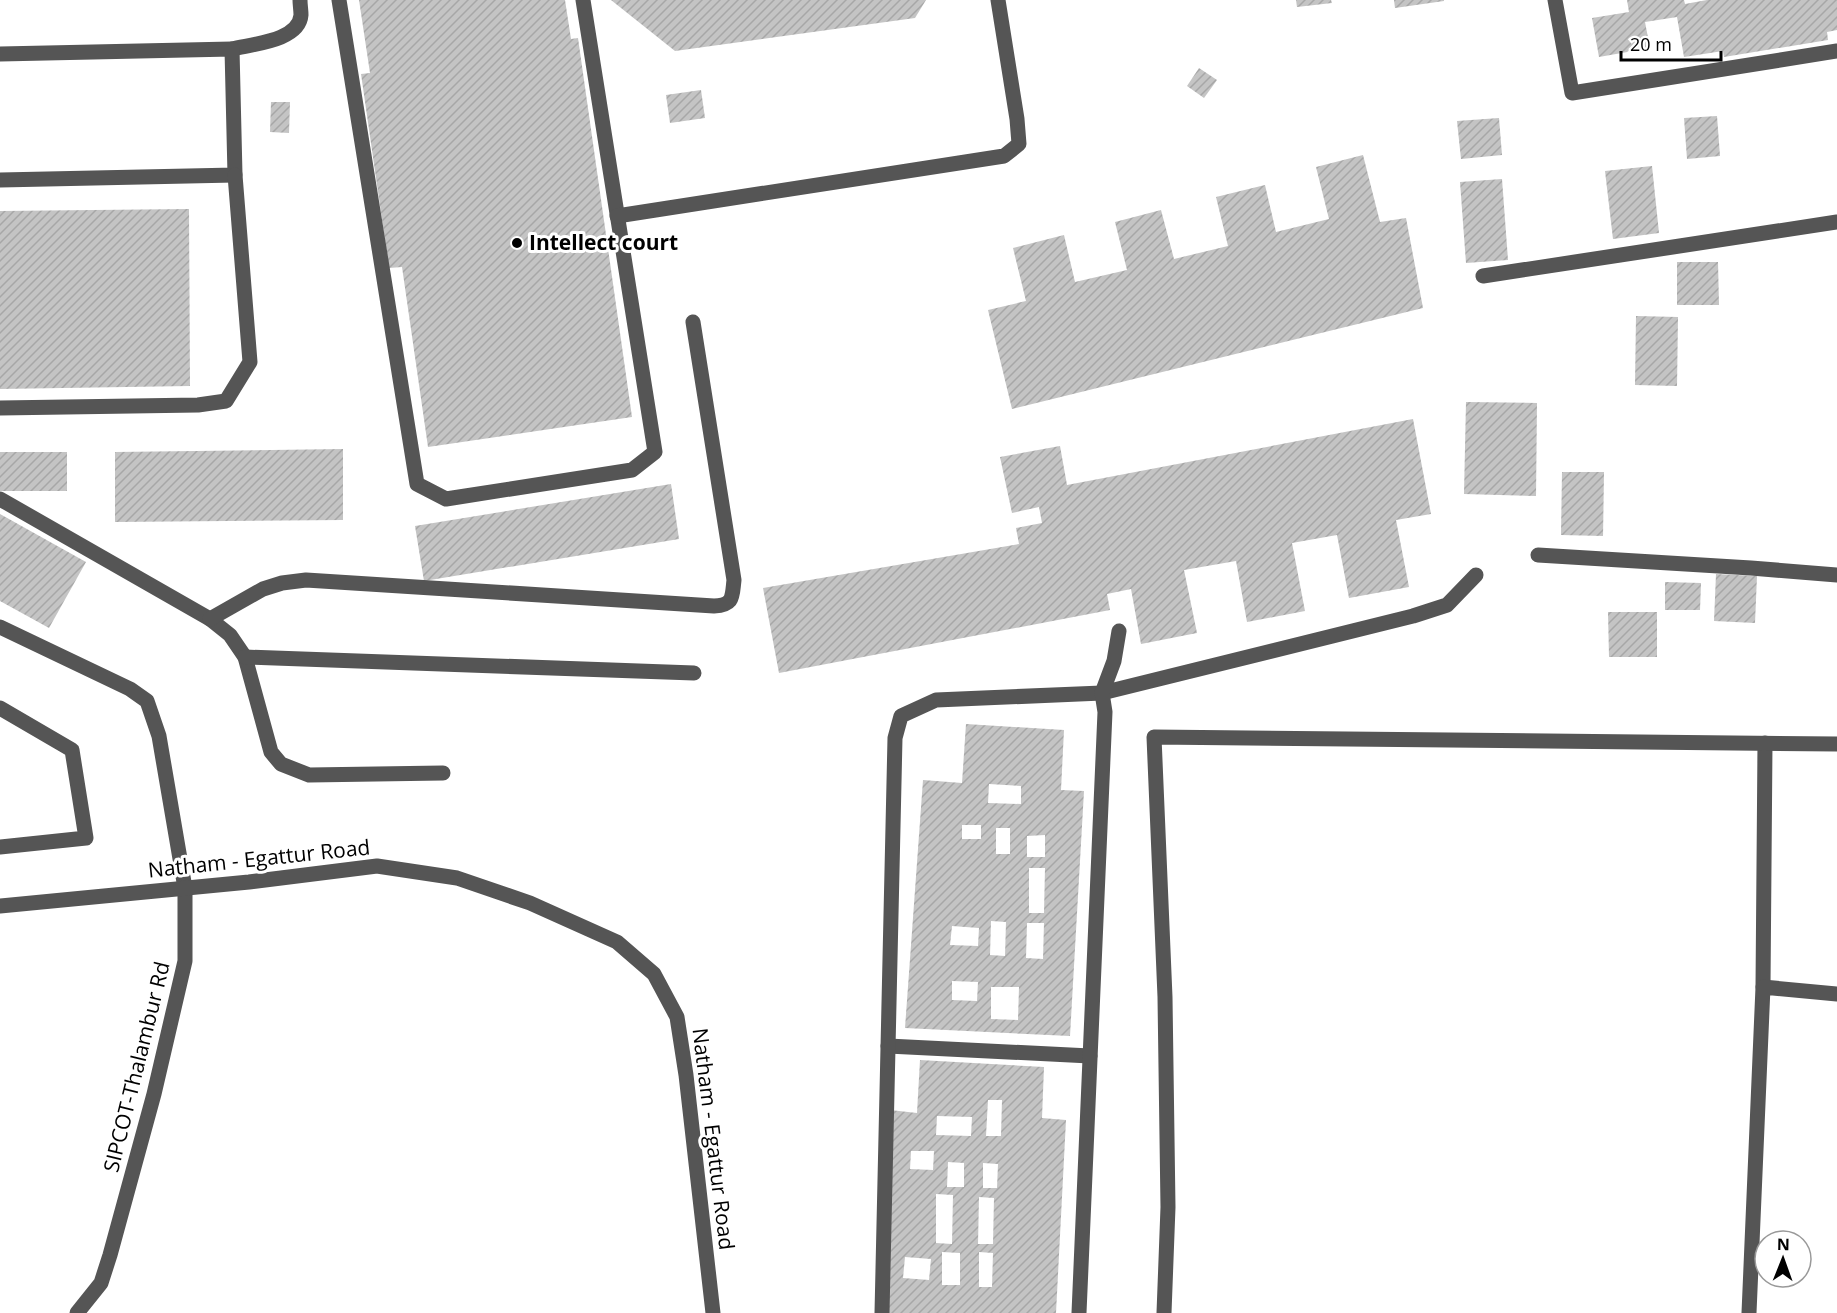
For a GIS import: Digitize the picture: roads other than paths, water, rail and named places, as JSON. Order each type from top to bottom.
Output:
[{"type":"street","points":[[0,54],[232,49],[280,38],[296,27],[301,16],[300,0]]},
{"type":"street","points":[[339,0],[417,484],[446,499],[632,470],[655,452],[583,0]]},
{"type":"street","points":[[617,216],[1004,156],[1019,144],[998,0]]},
{"type":"street","points":[[1555,0],[1572,93],[1837,51]]},
{"type":"street","points":[[0,408],[198,405],[226,401],[250,362],[235,174],[232,49]]},
{"type":"street","points":[[0,180],[235,174]]},
{"type":"street","points":[[1483,276],[1837,222]]},
{"type":"street","points":[[210,620],[263,589],[282,583],[306,580],[714,606],[730,602],[734,580],[693,322]]},
{"type":"street","points":[[0,499],[210,620],[230,635],[245,657],[272,752],[281,764],[309,775],[443,773]]},
{"type":"street","points":[[1538,555],[1837,575]]},
{"type":"street","points":[[882,1313],[895,738],[901,716],[936,700],[1102,693],[1413,616],[1447,605],[1476,575]]},
{"type":"street","name":"SIPCOT-Thalambur Rd","points":[[0,627],[130,689],[147,701],[159,736],[185,888],[185,961],[154,1094],[110,1255],[100,1283],[77,1313]]},
{"type":"street","points":[[1079,1313],[1105,712],[1102,693],[1114,661],[1119,631]]},
{"type":"street","points":[[245,657],[694,673]]},
{"type":"street","points":[[0,708],[72,750],[86,838],[0,847]]},
{"type":"street","points":[[1164,1313],[1168,1207],[1165,997],[1155,737],[1837,744]]},
{"type":"street","points":[[1749,1313],[1763,987],[1764,743]]},
{"type":"street","name":"Natham - Egattur Road","points":[[0,906],[377,866],[457,878],[530,903],[617,942],[654,974],[676,1017],[686,1075],[714,1313]]},
{"type":"street","points":[[1763,987],[1837,994]]},
{"type":"street","points":[[888,1046],[1090,1056]]},
{"type":"place","name":"Intellect court","points":[[517,243]]}]
